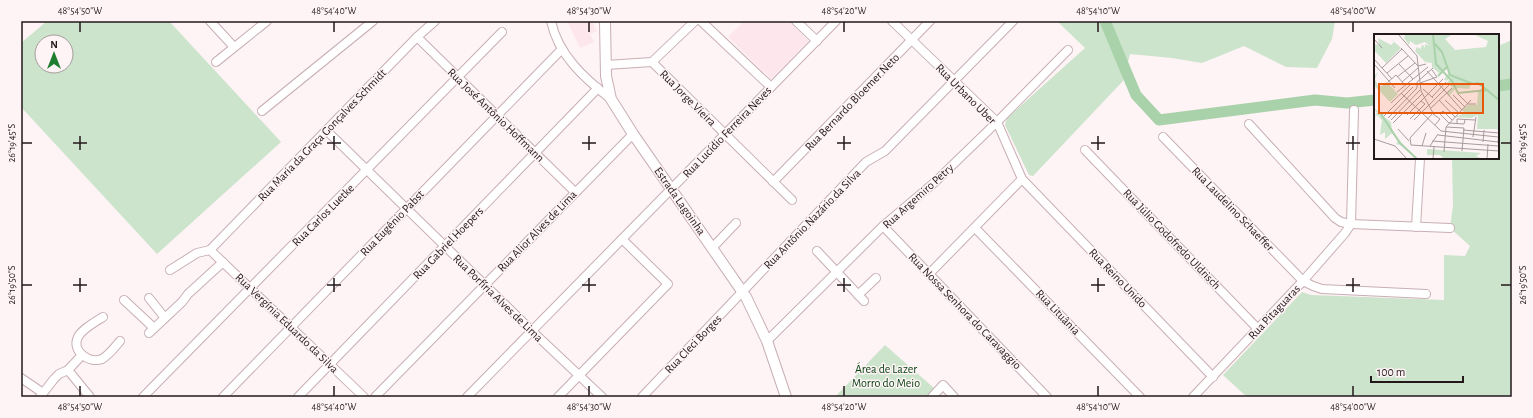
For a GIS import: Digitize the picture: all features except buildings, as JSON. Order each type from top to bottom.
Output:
[{"type":"main road","points":[[605,21],[607,84],[611,99]]},
{"type":"main road","name":"Estrada Lagoinha","points":[[611,99],[633,134],[743,291],[767,341],[786,397]]},
{"type":"street","points":[[210,21],[234,48]]},
{"type":"street","points":[[216,62],[267,21]]},
{"type":"street","points":[[262,111],[373,21]]},
{"type":"street","name":"Rua Maria da Graça Gonçalves Schmidt","points":[[210,250],[435,21]]},
{"type":"street","name":"Estrada Lagoinha","points":[[551,21],[554,33],[562,49],[575,66],[611,99]]},
{"type":"street","points":[[606,66],[652,62],[695,21]]},
{"type":"street","points":[[701,21],[771,87]]},
{"type":"street","points":[[796,21],[817,41]]},
{"type":"street","name":"Rua Lucídio Ferreira Neves","points":[[467,397],[836,21]]},
{"type":"street","name":"Rua Urbano Uber","points":[[892,21],[997,122],[1022,179]]},
{"type":"street","name":"Rua Bernardo Bloemer Neto","points":[[774,182],[930,21]]},
{"type":"street","name":"Rua Antônio Nazário da Silva","points":[[743,291],[866,162],[885,151],[1013,21]]},
{"type":"street","name":"Rua Carlos Luetke","points":[[143,397],[502,32]]},
{"type":"street","name":"Rua José Antônio Hoffmann","points":[[418,37],[575,192]]},
{"type":"street","name":"Rua Eugênio Pabst","points":[[223,397],[562,49]]},
{"type":"street","name":"Rua Argemiro Petry","points":[[767,341],[883,226],[935,182],[1068,50]]},
{"type":"street","name":"Rua Jorge Vieira","points":[[652,62],[792,200]]},
{"type":"street","name":"Rua Gabriel Hoepers","points":[[298,397],[598,88]]},
{"type":"street","points":[[1351,224],[1354,110]]},
{"type":"street","points":[[1249,124],[1335,218],[1341,222],[1351,224],[1450,228]]},
{"type":"street","name":"Rua Porfíria Alves de Lima","points":[[327,131],[444,246],[602,397]]},
{"type":"street","name":"Rua Alior Alves de Lima","points":[[375,397],[633,134]]},
{"type":"street","name":"Rua Laudelino Schaeffer","points":[[1163,137],[1303,281]]},
{"type":"street","name":"Rua Júlio Godofredo Uldrisch","points":[[1085,150],[1258,329]]},
{"type":"street","points":[[1416,227],[1420,159]]},
{"type":"street","points":[[929,274],[1022,179]]},
{"type":"street","name":"Rua Reino Unido","points":[[1022,179],[1213,377]]},
{"type":"street","points":[[712,247],[736,223]]},
{"type":"street","name":"Rua Pitaguaras","points":[[1193,397],[1303,281],[1345,233],[1351,224]]},
{"type":"street","name":"Rua Nossa Senhora do Caravaggio","points":[[883,226],[1046,397]]},
{"type":"street","name":"Rua Lituânia","points":[[975,228],[1140,397]]},
{"type":"street","points":[[558,397],[668,284],[622,239]]},
{"type":"street","points":[[170,270],[198,253],[210,250]]},
{"type":"street","name":"Rua Vergínia Eduardo da Silva","points":[[210,250],[364,397]]},
{"type":"street","points":[[817,251],[861,298],[876,278]]},
{"type":"street","points":[[124,300],[151,330],[223,262]]},
{"type":"street","points":[[1303,281],[1322,289],[1426,294]]},
{"type":"street","name":"Rua Cleci Borges","points":[[642,397],[743,291]]},
{"type":"street","points":[[149,298],[165,318]]},
{"type":"street","points":[[103,317],[82,332],[78,337],[78,348],[82,355],[87,359],[102,359],[120,341]]},
{"type":"street","points":[[21,378],[42,395],[59,374],[68,370],[82,355]]},
{"type":"street","points":[[68,370],[90,397]]},
{"type":"street","points":[[932,397],[943,385],[954,397]]},
{"type":"shaded area","points":[[571,21],[592,21],[597,31],[590,34],[594,42],[580,48],[568,23]]},
{"type":"shaded area","points":[[744,21],[789,21],[809,41],[771,79],[728,37]]},
{"type":"green space","points":[[47,21],[169,21],[281,142],[157,254],[21,107],[21,43]]},
{"type":"green space","points":[[1057,21],[1335,21],[1332,39],[1317,68],[1286,67],[1244,46],[1202,63],[1172,58],[1130,54],[1123,81],[1033,176],[1029,175],[1005,125],[1007,118],[1085,48]]},
{"type":"green space","points":[[1512,40],[1512,397],[1247,397],[1223,375],[1302,292],[1311,295],[1444,300],[1444,255],[1465,256],[1470,246],[1450,228],[1453,205],[1452,159],[1499,159],[1499,46]]},
{"type":"green space","name":"Área de Lazer Morro do Meio","points":[[885,345],[935,389],[928,397],[835,397]]},
{"type":"waterway","points":[[1105,21],[1136,95],[1159,120],[1315,100],[1347,103],[1374,100]]},
{"type":"waterway","points":[[1499,86],[1512,84]]}]
